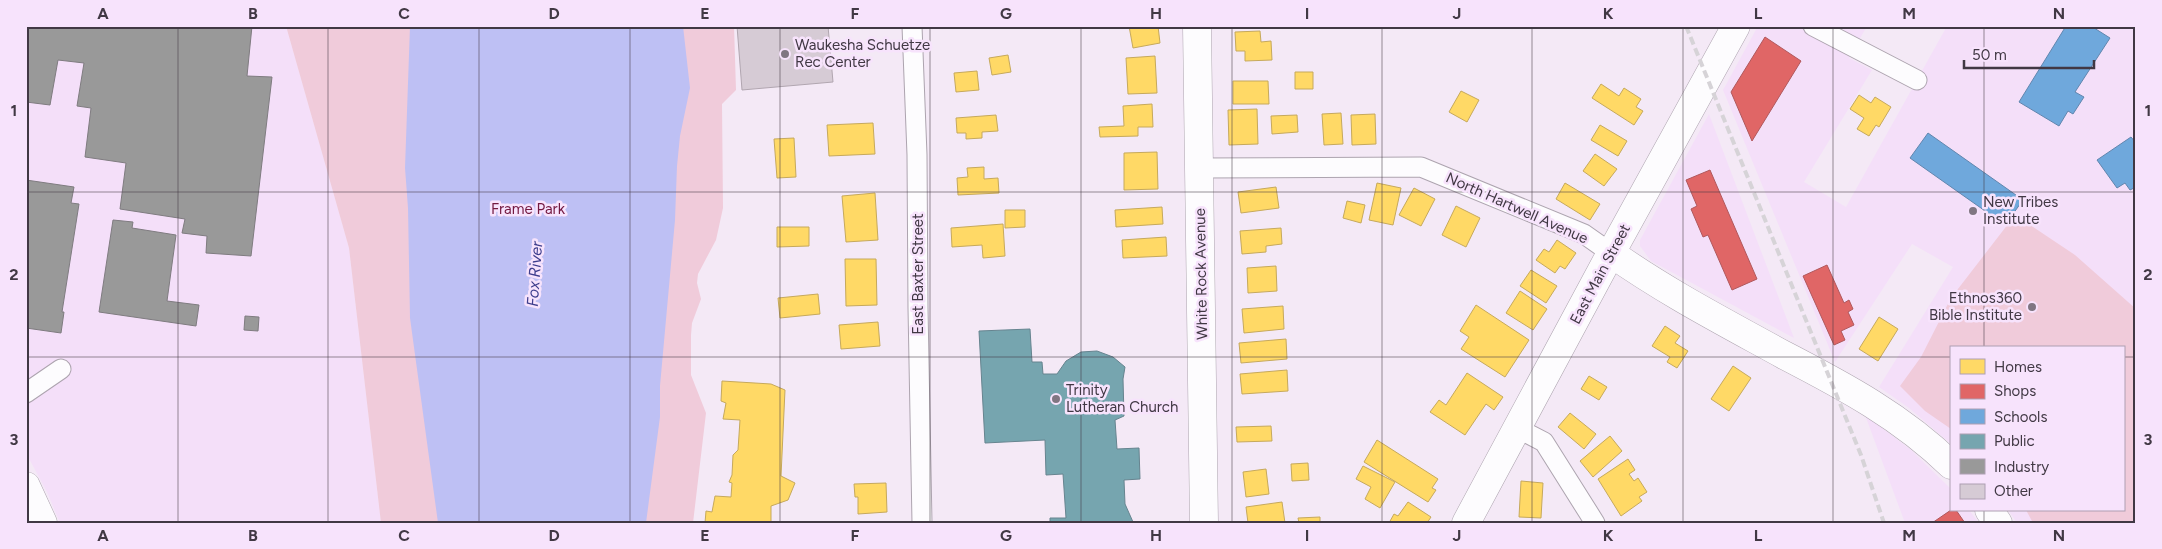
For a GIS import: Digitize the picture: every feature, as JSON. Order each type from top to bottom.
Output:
[{"type":"street","name":"East Baxter Street","points":[[912,26],[917,155],[922,523]]},
{"type":"street","name":"White Rock Avenue","points":[[1197,26],[1204,523]]},
{"type":"street","name":"East Main Street","points":[[1466,523],[1736,26]]},
{"type":"street","points":[[1813,26],[1917,80]]},
{"type":"street","name":"North Hartwell Avenue","points":[[1200,168],[1421,167],[1584,234],[1639,273],[1880,408],[1913,431],[1950,464]]},
{"type":"street","points":[[26,393],[61,369]]},
{"type":"street","points":[[1517,428],[1544,442],[1595,523]]},
{"type":"street","points":[[26,486],[43,523]]},
{"type":"street","points":[[1991,512],[1998,523]]},
{"type":"shaded area","points":[[26,26],[286,26],[349,248],[381,523],[60,523],[47,492],[26,453],[26,403],[34,399],[26,379]]},
{"type":"shaded area","name":"Ethnos360 Bible Institute","points":[[1758,26],[1867,26],[1849,58],[1872,70],[1804,182],[1846,207],[1947,26],[2136,26],[2136,523],[2017,523],[2009,512],[2124,512],[2124,346],[1950,346],[1950,443],[1909,408],[1879,387],[1953,267],[1912,244],[1835,362],[1723,90]]},
{"type":"shaded area","points":[[1709,114],[1794,338],[1651,261],[1640,246],[1640,240]]},
{"type":"shaded area","points":[[1865,415],[1911,450],[1950,488],[1950,512],[1971,512],[1979,523],[1905,523]]},
{"type":"green space","name":"Frame Park","points":[[286,26],[734,26],[736,90],[722,104],[723,208],[716,240],[698,274],[697,283],[701,299],[692,323],[691,335],[691,375],[706,413],[693,523],[381,523],[349,248]]},
{"type":"green space","points":[[2015,215],[2075,255],[2136,309],[2136,523],[2033,523],[2027,512],[2124,512],[2124,346],[1950,346],[1950,428],[1925,411],[1900,386],[1921,357],[1951,298]]},
{"type":"water","name":"Frame Park","points":[[410,26],[683,26],[690,88],[680,136],[675,220],[660,386],[660,417],[646,523],[438,523],[410,318],[408,208],[405,168]]},
{"type":"building: Homes","points":[[1129,26],[1158,26],[1160,43],[1133,48]]},
{"type":"building: Homes","points":[[1260,31],[1261,42],[1271,41],[1272,60],[1245,61],[1245,51],[1236,51],[1235,32]]},
{"type":"building: Homes","points":[[1008,55],[1011,72],[992,75],[989,58]]},
{"type":"building: Homes","points":[[1155,56],[1157,93],[1128,94],[1126,58]]},
{"type":"building: Homes","points":[[977,71],[979,90],[956,92],[954,73]]},
{"type":"building: Homes","points":[[1295,72],[1313,72],[1313,89],[1295,89]]},
{"type":"building: Homes","points":[[1233,81],[1268,81],[1269,104],[1233,104]]},
{"type":"building: Homes","points":[[1601,84],[1619,96],[1624,88],[1641,99],[1636,107],[1643,111],[1634,125],[1592,98]]},
{"type":"building: Homes","points":[[1461,91],[1479,100],[1467,122],[1449,112]]},
{"type":"building: Homes","points":[[1859,95],[1871,103],[1875,97],[1891,107],[1879,127],[1876,125],[1869,136],[1857,129],[1864,118],[1850,109]]},
{"type":"building: Homes","points":[[1152,104],[1153,127],[1138,127],[1138,136],[1100,137],[1099,127],[1124,126],[1123,106]]},
{"type":"building: Homes","points":[[1257,109],[1258,144],[1229,145],[1228,110]]},
{"type":"building: Homes","points":[[1341,113],[1343,144],[1324,145],[1322,114]]},
{"type":"building: Homes","points":[[1375,114],[1376,144],[1352,145],[1351,115]]},
{"type":"building: Homes","points":[[996,115],[998,131],[982,132],[982,138],[966,139],[966,133],[957,133],[956,118]]},
{"type":"building: Homes","points":[[1297,115],[1298,132],[1272,134],[1271,116]]},
{"type":"building: Homes","points":[[873,123],[875,154],[829,156],[827,125]]},
{"type":"building: Homes","points":[[1600,125],[1627,141],[1618,156],[1591,140]]},
{"type":"building: Homes","points":[[794,138],[796,177],[777,178],[774,139]]},
{"type":"building: Homes","points":[[1157,152],[1158,189],[1124,190],[1124,153]]},
{"type":"building: Homes","points":[[1595,154],[1617,169],[1604,186],[1583,171]]},
{"type":"building: Homes","points":[[984,167],[984,179],[998,178],[999,193],[958,195],[957,178],[968,177],[967,168]]},
{"type":"building: Homes","points":[[1377,183],[1401,188],[1393,225],[1369,220]]},
{"type":"building: Homes","points":[[1565,183],[1600,204],[1590,220],[1556,199]]},
{"type":"building: Homes","points":[[1276,187],[1279,208],[1241,213],[1238,192]]},
{"type":"building: Homes","points":[[1414,188],[1435,199],[1421,226],[1399,215]]},
{"type":"building: Homes","points":[[875,193],[878,240],[846,242],[842,196]]},
{"type":"building: Homes","points":[[1347,201],[1365,205],[1361,223],[1343,218]]},
{"type":"building: Homes","points":[[1456,206],[1480,218],[1466,247],[1442,235]]},
{"type":"building: Homes","points":[[1162,207],[1163,224],[1116,227],[1115,210]]},
{"type":"building: Homes","points":[[1005,210],[1025,210],[1025,227],[1005,228]]},
{"type":"building: Homes","points":[[1003,224],[1005,256],[983,258],[982,245],[952,247],[951,228]]},
{"type":"building: Homes","points":[[777,227],[809,227],[809,246],[777,247]]},
{"type":"building: Homes","points":[[1281,228],[1282,244],[1266,246],[1266,252],[1242,254],[1240,231]]},
{"type":"building: Homes","points":[[1166,237],[1167,256],[1123,258],[1122,240]]},
{"type":"building: Homes","points":[[1557,240],[1576,253],[1565,269],[1560,266],[1555,273],[1536,260],[1544,249],[1549,252]]},
{"type":"building: Homes","points":[[845,259],[876,259],[877,305],[846,306]]},
{"type":"building: Homes","points":[[1276,266],[1277,291],[1248,293],[1247,268]]},
{"type":"building: Homes","points":[[1531,270],[1557,286],[1546,303],[1520,286]]},
{"type":"building: Homes","points":[[1520,291],[1547,309],[1533,330],[1506,313]]},
{"type":"building: Homes","points":[[818,294],[820,314],[780,318],[778,298]]},
{"type":"building: Homes","points":[[1476,305],[1529,340],[1505,377],[1461,349],[1469,337],[1460,331]]},
{"type":"building: Homes","points":[[1283,306],[1284,329],[1244,333],[1242,309]]},
{"type":"building: Homes","points":[[1879,317],[1898,329],[1878,361],[1859,349]]},
{"type":"building: Homes","points":[[878,322],[880,346],[841,349],[839,325]]},
{"type":"building: Homes","points":[[1665,326],[1680,336],[1675,343],[1688,351],[1677,368],[1667,362],[1670,357],[1652,346]]},
{"type":"building: Homes","points":[[1286,339],[1287,359],[1241,363],[1239,343]]},
{"type":"building: Homes","points":[[1733,366],[1751,378],[1729,411],[1711,399]]},
{"type":"building: Homes","points":[[1287,370],[1288,391],[1242,394],[1240,374]]},
{"type":"building: Homes","points":[[1467,373],[1503,397],[1494,410],[1486,404],[1465,435],[1430,412],[1439,400],[1446,405]]},
{"type":"building: Homes","points":[[1589,376],[1607,387],[1599,400],[1581,389]]},
{"type":"building: Homes","points":[[722,381],[771,384],[785,390],[781,476],[795,483],[788,500],[771,506],[771,523],[705,523],[706,511],[712,512],[715,496],[731,497],[732,483],[729,482],[732,475],[733,455],[738,450],[740,420],[723,419],[726,403],[721,401]]},
{"type":"building: Homes","points":[[1570,413],[1596,434],[1584,449],[1558,427]]},
{"type":"building: Homes","points":[[1271,426],[1272,441],[1237,442],[1236,427]]},
{"type":"building: Homes","points":[[1610,436],[1622,451],[1593,477],[1580,461]]},
{"type":"building: Homes","points":[[1377,440],[1438,479],[1432,488],[1436,490],[1428,502],[1364,462]]},
{"type":"building: Homes","points":[[1628,459],[1635,470],[1629,474],[1634,481],[1638,478],[1647,492],[1639,497],[1642,501],[1621,516],[1598,479]]},
{"type":"building: Homes","points":[[1308,463],[1309,480],[1292,481],[1291,464]]},
{"type":"building: Homes","points":[[1363,466],[1395,482],[1380,508],[1365,499],[1371,487],[1356,479]]},
{"type":"building: Homes","points":[[1266,469],[1269,494],[1246,497],[1243,472]]},
{"type":"building: Homes","points":[[1521,481],[1543,483],[1541,518],[1519,517]]},
{"type":"building: Homes","points":[[886,483],[887,512],[858,514],[858,497],[855,497],[854,484]]},
{"type":"building: Homes","points":[[1282,502],[1285,523],[1248,523],[1246,507]]},
{"type":"building: Homes","points":[[1408,502],[1431,517],[1427,523],[1389,523],[1394,514],[1398,516]]},
{"type":"building: Homes","points":[[1320,517],[1320,523],[1299,523],[1298,518]]},
{"type":"building: Shops","points":[[1765,37],[1801,61],[1752,141],[1731,92]]},
{"type":"building: Shops","points":[[1710,170],[1757,279],[1732,290],[1708,235],[1703,237],[1691,209],[1697,206],[1686,180]]},
{"type":"building: Shops","points":[[1827,265],[1844,303],[1849,300],[1853,309],[1848,312],[1854,325],[1841,331],[1845,340],[1834,345],[1803,276]]},
{"type":"building: Shops","points":[[1950,511],[1957,512],[1965,523],[1932,523]]},
{"type":"building: Schools","points":[[2066,26],[2091,26],[2110,38],[2075,92],[2084,97],[2073,114],[2068,111],[2059,126],[2019,102]]},
{"type":"building: Schools","points":[[1928,133],[2023,200],[2005,225],[1910,158]]},
{"type":"building: Schools","points":[[2131,137],[2136,143],[2136,187],[2130,190],[2125,183],[2117,188],[2097,160]]},
{"type":"building: Public","points":[[1030,329],[1032,362],[1042,362],[1043,374],[1057,374],[1066,361],[1081,352],[1097,351],[1113,357],[1125,367],[1123,379],[1124,416],[1115,420],[1117,449],[1139,448],[1140,479],[1124,480],[1125,504],[1133,522],[1138,523],[1050,523],[1050,518],[1066,518],[1063,474],[1046,475],[1045,440],[985,443],[979,331]]},
{"type":"building: Industry","points":[[26,26],[252,26],[247,76],[272,77],[251,256],[206,253],[207,236],[182,233],[185,219],[120,209],[126,163],[85,157],[91,108],[77,106],[84,63],[58,60],[50,105],[26,102]]},
{"type":"building: Industry","points":[[26,180],[74,187],[71,203],[79,204],[62,312],[64,312],[61,333],[26,328]]},
{"type":"building: Industry","points":[[113,220],[133,222],[132,228],[176,235],[167,301],[199,305],[196,326],[99,312]]},
{"type":"building: Industry","points":[[245,316],[259,317],[258,331],[244,330]]},
{"type":"building: Other","name":"Waukesha Schuetze Rec Center","points":[[737,26],[828,26],[833,82],[742,90]]},
{"type":"railway","points":[[1686,26],[1861,455],[1884,523]]},
{"type":"place","name":"Waukesha Schuetze Rec Center","points":[[785,54]]},
{"type":"place","name":"New Tribes Institute","points":[[1973,211]]},
{"type":"place","name":"Ethnos360 Bible Institute","points":[[2032,307]]},
{"type":"place","name":"Trinity Lutheran Church","points":[[1056,399]]},
{"type":"water label","name":"Fox River","points":[[534,274]]}]
